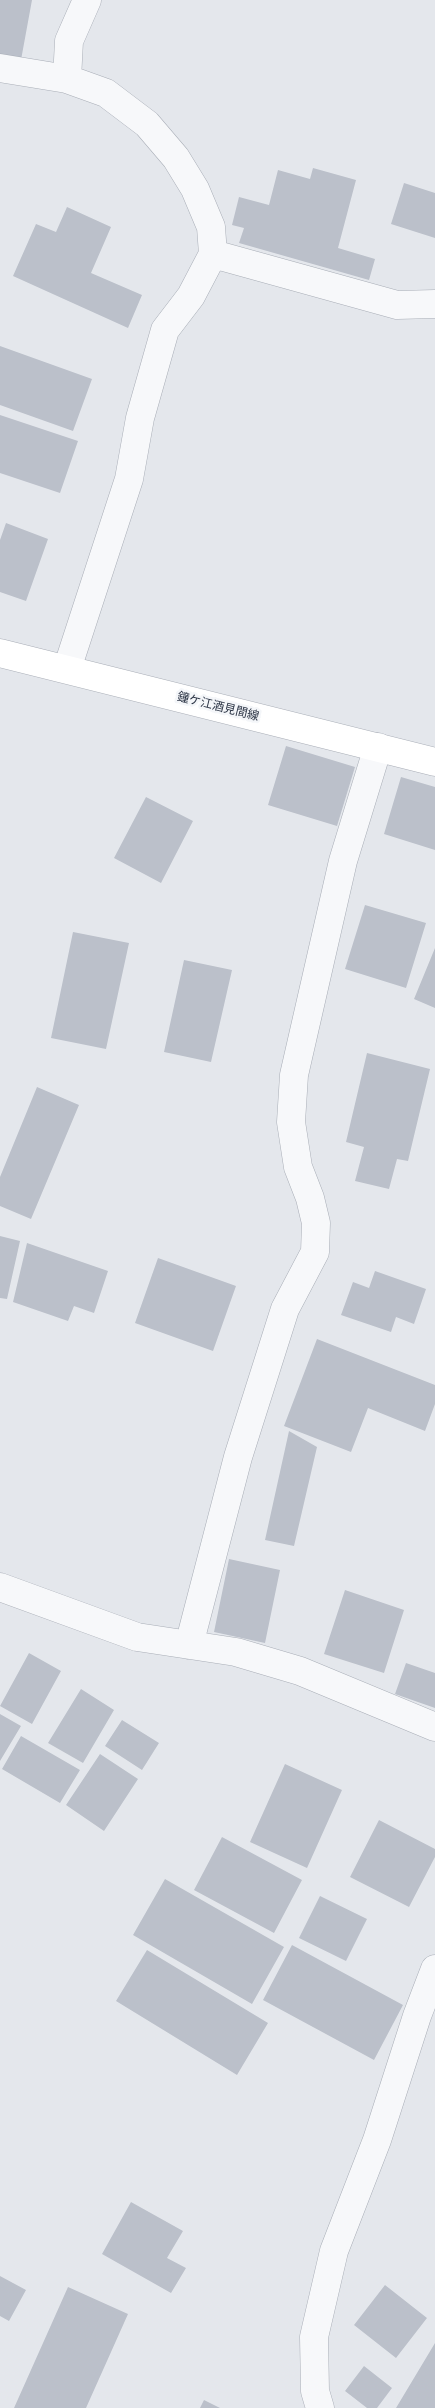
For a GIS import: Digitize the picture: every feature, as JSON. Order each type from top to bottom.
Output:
[{"type":"main road","name":"鐘ケ江酒見間線","points":[[0,653],[435,762]]},
{"type":"street","points":[[67,79],[69,41],[87,0]]},
{"type":"street","points":[[0,68],[67,79],[106,93],[147,124],[176,158],[195,189],[211,226],[213,254],[191,296],[165,330],[140,418],[129,479],[67,670]]},
{"type":"street","points":[[213,254],[397,306],[435,304]]},
{"type":"street","points":[[189,1645],[238,1456],[285,1309],[315,1252],[316,1223],[310,1198],[298,1167],[291,1122],[294,1075],[343,861],[378,747]]},
{"type":"street","points":[[0,1587],[136,1637],[236,1652],[300,1671],[435,1727]]},
{"type":"street","points":[[320,2408],[315,2391],[314,2337],[334,2251],[377,2140],[417,2016],[435,1969]]},
{"type":"building","points":[[0,0],[32,0],[21,60],[0,56]]},
{"type":"building","points":[[313,168],[356,180],[338,248],[375,259],[369,280],[239,243],[244,228],[232,225],[239,197],[269,205],[278,170],[310,179]]},
{"type":"building","points":[[404,183],[435,193],[435,238],[391,224]]},
{"type":"building","points":[[67,207],[111,227],[91,273],[142,295],[128,328],[13,276],[36,224],[56,232]]},
{"type":"building","points":[[0,346],[92,379],[73,431],[0,405]]},
{"type":"building","points":[[0,415],[78,441],[60,493],[0,473]]},
{"type":"building","points":[[6,523],[48,539],[26,601],[0,592],[0,540]]},
{"type":"building","points":[[286,746],[355,767],[337,826],[268,805]]},
{"type":"building","points":[[401,777],[435,787],[435,850],[384,834]]},
{"type":"building","points":[[146,797],[193,821],[161,883],[114,858]]},
{"type":"building","points":[[365,905],[426,923],[406,988],[345,969]]},
{"type":"building","points":[[73,932],[129,943],[106,1049],[51,1038]]},
{"type":"building","points":[[435,948],[435,1008],[414,999]]},
{"type":"building","points":[[184,960],[232,970],[211,1062],[164,1052]]},
{"type":"building","points":[[367,1053],[430,1069],[408,1161],[397,1159],[389,1189],[355,1181],[364,1147],[346,1142]]},
{"type":"building","points":[[37,1087],[79,1105],[31,1219],[0,1206],[0,1177]]},
{"type":"building","points":[[0,1236],[20,1241],[7,1299],[0,1298]]},
{"type":"building","points":[[27,1243],[108,1271],[94,1313],[74,1306],[68,1321],[13,1302]]},
{"type":"building","points":[[158,1258],[236,1286],[213,1351],[135,1323]]},
{"type":"building","points":[[375,1271],[426,1289],[414,1324],[396,1317],[391,1332],[341,1315],[353,1282],[369,1288]]},
{"type":"building","points":[[317,1339],[435,1385],[435,1404],[425,1431],[368,1408],[351,1452],[284,1426]]},
{"type":"building","points":[[289,1431],[317,1447],[294,1546],[265,1540]]},
{"type":"building","points":[[229,1559],[280,1570],[265,1643],[214,1632]]},
{"type":"building","points":[[345,1590],[404,1610],[384,1673],[324,1654]]},
{"type":"building","points":[[29,1653],[61,1671],[32,1724],[0,1706]]},
{"type":"building","points":[[406,1663],[435,1673],[435,1708],[395,1694]]},
{"type":"building","points":[[81,1689],[114,1710],[83,1763],[48,1743]]},
{"type":"building","points":[[0,1714],[21,1726],[0,1761]]},
{"type":"building","points":[[122,1720],[159,1743],[142,1770],[105,1746]]},
{"type":"building","points":[[21,1736],[80,1770],[60,1803],[2,1769]]},
{"type":"building","points":[[100,1754],[138,1779],[104,1831],[66,1805]]},
{"type":"building","points":[[285,1764],[342,1790],[307,1868],[250,1842]]},
{"type":"building","points":[[379,1820],[435,1849],[435,1857],[409,1907],[350,1877]]},
{"type":"building","points":[[222,1837],[302,1880],[274,1933],[194,1890]]},
{"type":"building","points":[[165,1879],[284,1947],[252,2004],[133,1935]]},
{"type":"building","points":[[320,1896],[367,1919],[346,1961],[299,1938]]},
{"type":"building","points":[[292,1945],[403,2005],[374,2060],[263,2000]]},
{"type":"building","points":[[147,1950],[268,2023],[237,2075],[116,2001]]},
{"type":"building","points":[[131,2202],[183,2231],[167,2258],[186,2268],[171,2293],[102,2254]]},
{"type":"building","points":[[0,2276],[26,2290],[9,2321],[0,2316]]},
{"type":"building","points":[[385,2285],[427,2318],[396,2358],[354,2325]]},
{"type":"building","points":[[68,2287],[128,2314],[86,2408],[14,2408]]},
{"type":"building","points":[[435,2343],[435,2408],[396,2408]]},
{"type":"building","points":[[364,2366],[392,2388],[377,2408],[367,2408],[345,2391]]},
{"type":"building","points":[[204,2400],[220,2408],[200,2408]]}]
